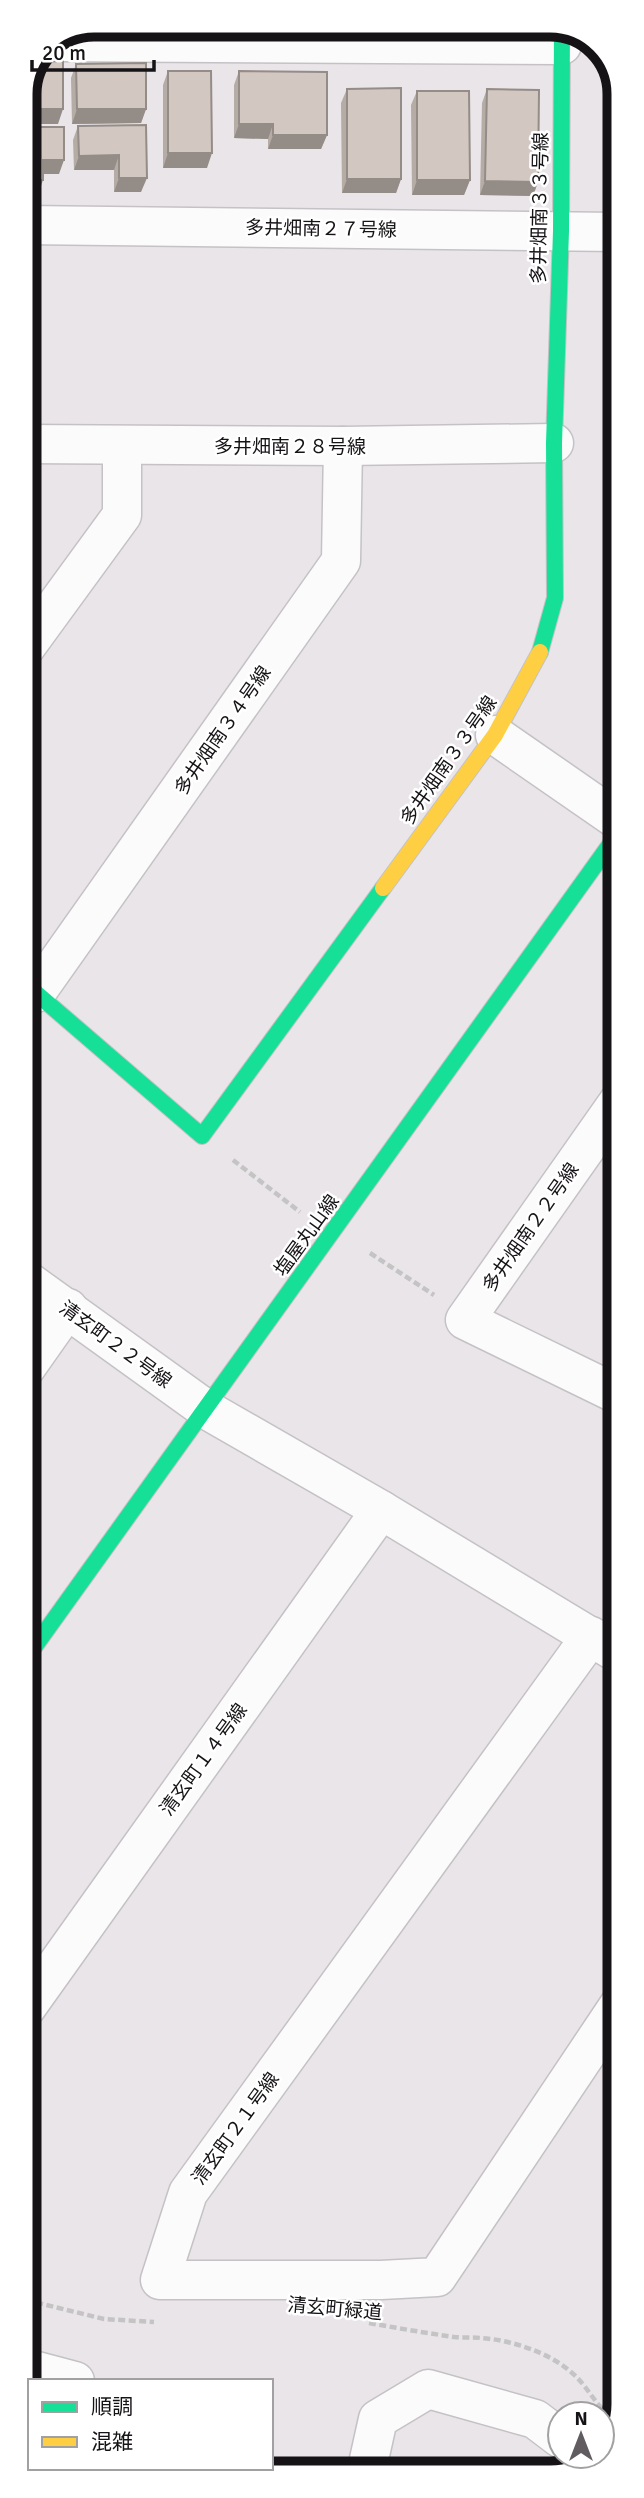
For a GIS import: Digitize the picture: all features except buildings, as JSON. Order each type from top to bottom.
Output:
[{"type":"street","points":[[70,42],[477,37]]},
{"type":"street","name":"多井畑南３３号線","points":[[202,1136],[495,734],[540,652],[555,598],[554,443],[561,231],[562,38]]},
{"type":"street","name":"多井畑南２７号線","points":[[37,225],[607,232]]},
{"type":"street","name":"多井畑南２８号線","points":[[37,444],[343,446],[554,443]]},
{"type":"street","points":[[37,632],[122,515],[122,446]]},
{"type":"street","name":"多井畑南３４号線","points":[[37,978],[341,561],[343,446]]},
{"type":"street","points":[[495,734],[607,813]]},
{"type":"street","name":"塩屋丸山線","points":[[37,1644],[607,849]]},
{"type":"street","points":[[37,991],[202,1136]]},
{"type":"street","name":"多井畑南２２号線","points":[[466,1318],[607,1118]]},
{"type":"street","name":"清玄町２２号線","points":[[37,1287],[207,1410],[381,1510],[605,1645]]},
{"type":"street","points":[[37,1352],[68,1308]]},
{"type":"street","points":[[466,1318],[607,1389]]},
{"type":"street","name":"清玄町１４号線","points":[[37,1993],[381,1510]]},
{"type":"street","name":"清玄町２１号線","points":[[605,1645],[188,2193],[160,2280],[381,2280],[437,2277],[607,2023]]},
{"type":"street","points":[[37,2371],[67,2379]]},
{"type":"street","points":[[369,2461],[378,2419],[428,2389],[535,2419],[546,2427]]},
{"type":"path","points":[[202,1136],[300,1212]]},
{"type":"path","points":[[370,1253],[466,1318]]},
{"type":"path","points":[[37,2303],[104,2319],[164,2323]]},
{"type":"path","name":"清玄町緑道","points":[[366,2322],[513,2344],[544,2355],[571,2371],[595,2400]]},
{"type":"traffic: fast","points":[[540,652],[555,598],[554,443],[561,231],[562,38]]},
{"type":"traffic: fast","points":[[37,1643],[607,849]]},
{"type":"traffic: fast","points":[[37,994],[202,1136],[383,888]]},
{"type":"traffic: slow","points":[[383,888],[495,735],[540,652]]}]
